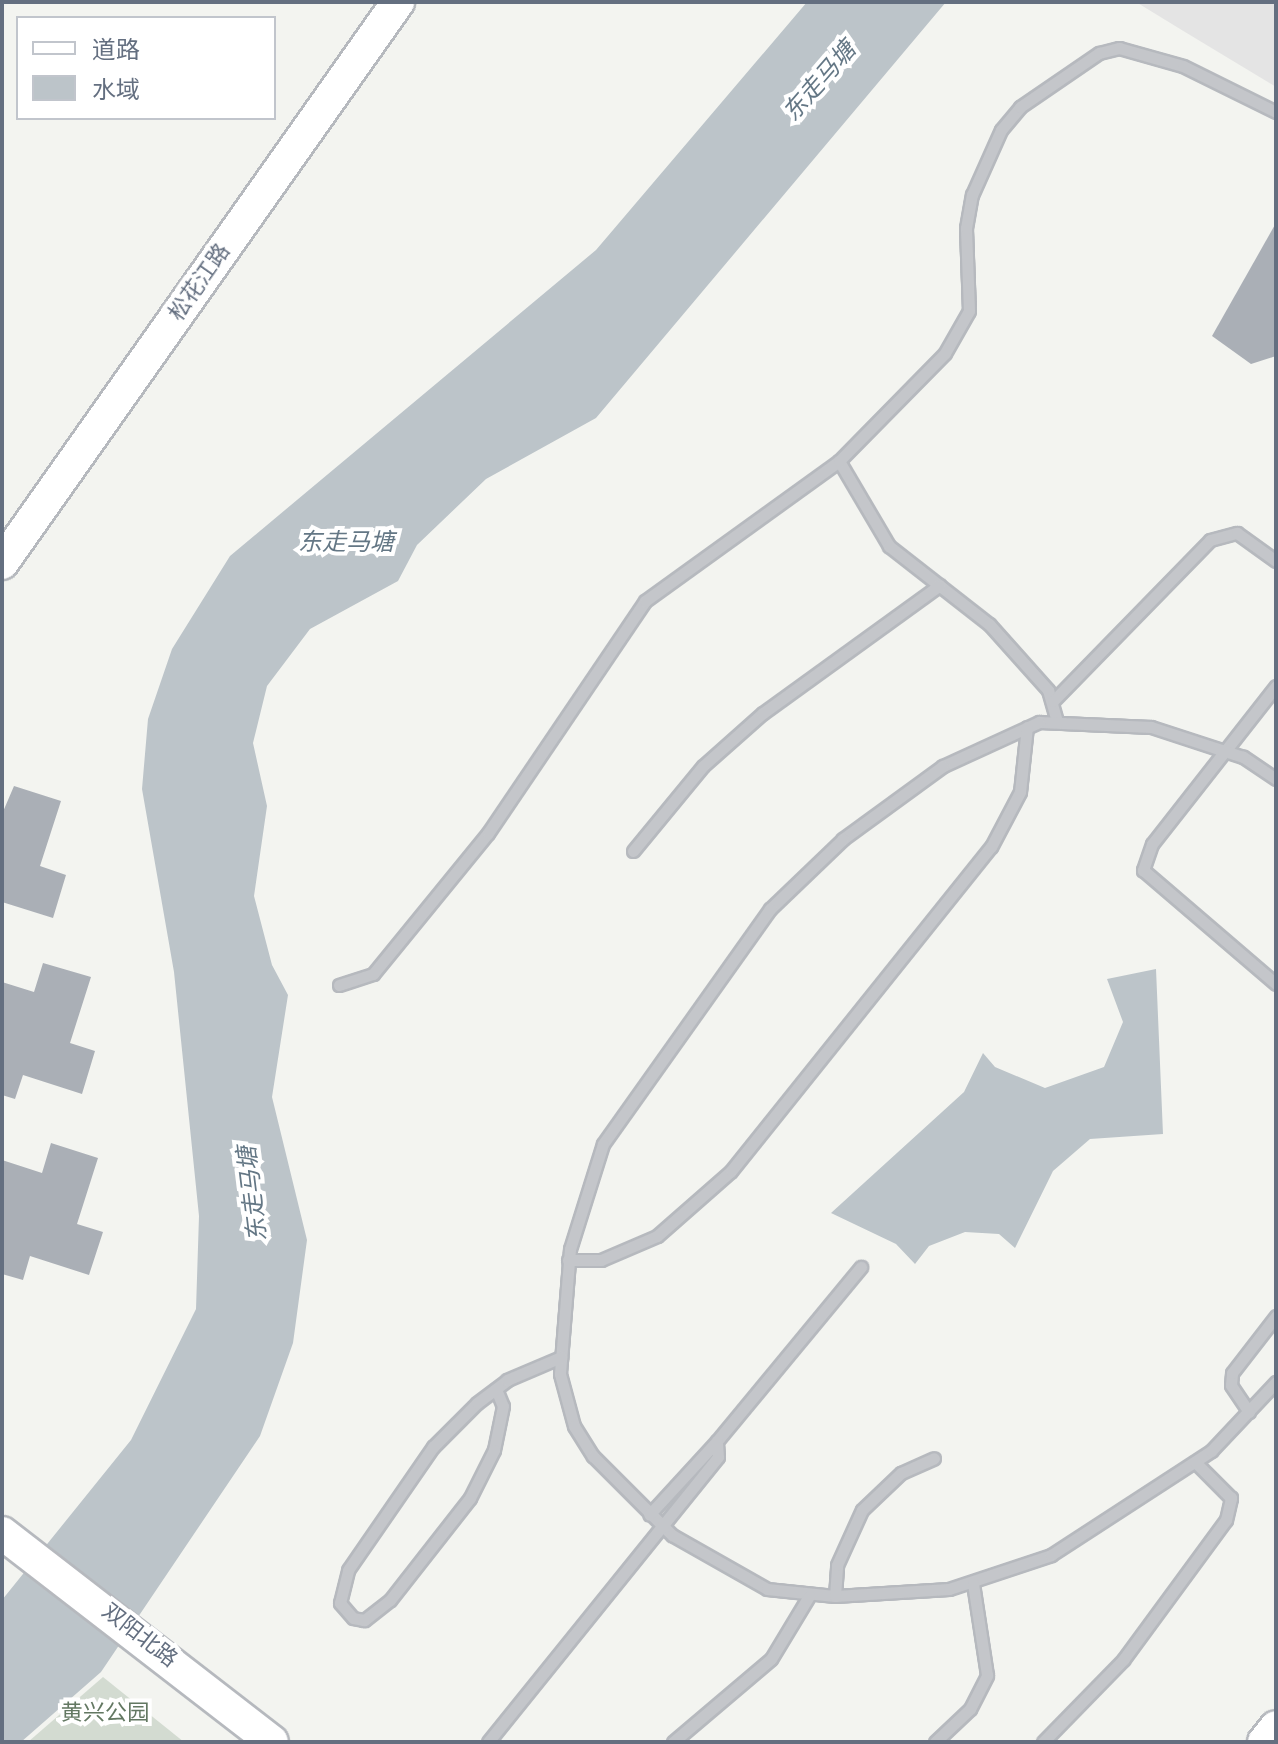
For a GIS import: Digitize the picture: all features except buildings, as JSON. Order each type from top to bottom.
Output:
[{"type":"main road","name":"松花江路","points":[[2,563],[398,2]]},
{"type":"main road","name":"双阳北路","points":[[2,1533],[133,1628],[272,1742]]},
{"type":"main road","points":[[1264,1742],[1276,1727]]},
{"type":"lane","points":[[339,985],[373,974],[488,833],[645,601],[839,461],[964,326],[972,195],[1001,130],[1020,107],[1099,53],[1119,48],[1183,66],[1276,112]]},
{"type":"lane","points":[[839,461],[889,546],[989,624],[1053,701],[1057,721]]},
{"type":"lane","points":[[1053,701],[1210,540],[1237,533],[1276,561]]},
{"type":"lane","points":[[633,851],[703,766],[763,713],[940,585]]},
{"type":"lane","points":[[1276,686],[1152,844],[1143,870],[1276,984]]},
{"type":"lane","points":[[1273,1391],[1195,1462],[1051,1555],[973,1583],[809,1596],[741,1578],[662,1527],[611,1480],[574,1426],[561,1357],[568,1260],[603,1144],[770,909],[881,809],[943,766],[1027,727],[1057,721],[1151,727],[1226,750],[1276,779]]},
{"type":"lane","points":[[568,1260],[601,1260],[657,1236],[731,1171],[991,847],[1020,792],[1027,727]]},
{"type":"lane","points":[[649,1515],[717,1441],[861,1267]]},
{"type":"lane","points":[[1249,1412],[1231,1385],[1232,1373],[1276,1316]]},
{"type":"lane","points":[[496,1389],[503,1406],[494,1450],[470,1498],[390,1600],[364,1620],[353,1618],[340,1603],[341,1588],[373,1529],[433,1447],[496,1389],[561,1357]]},
{"type":"lane","points":[[488,1742],[718,1457],[717,1441]]},
{"type":"lane","points":[[835,1596],[837,1565],[862,1510],[901,1473],[934,1458]]},
{"type":"lane","points":[[1043,1742],[1123,1660],[1226,1520],[1231,1498],[1195,1462]]},
{"type":"lane","points":[[935,1742],[970,1709],[987,1675],[973,1583]]},
{"type":"lane","points":[[673,1742],[771,1659],[809,1596]]},
{"type":"shaded area","points":[[1136,2],[1276,2],[1276,87],[1185,32]]},
{"type":"green space","name":"黄兴公园","points":[[103,1677],[184,1742],[28,1742]]},
{"type":"water","name":"东走马塘","points":[[807,2],[946,2],[596,418],[486,479],[417,545],[398,581],[310,629],[267,686],[253,743],[267,806],[254,896],[272,965],[288,995],[272,1097],[307,1240],[293,1343],[260,1436],[101,1672],[21,1742],[2,1742],[2,1600],[131,1440],[196,1309],[199,1216],[174,972],[142,789],[148,719],[172,649],[230,556],[596,250]]},
{"type":"water","points":[[1156,969],[1163,1134],[1090,1139],[1053,1171],[1015,1248],[999,1234],[965,1232],[929,1246],[915,1264],[896,1244],[831,1213],[964,1092],[983,1053],[995,1067],[1045,1088],[1104,1067],[1123,1022],[1107,979]]}]
